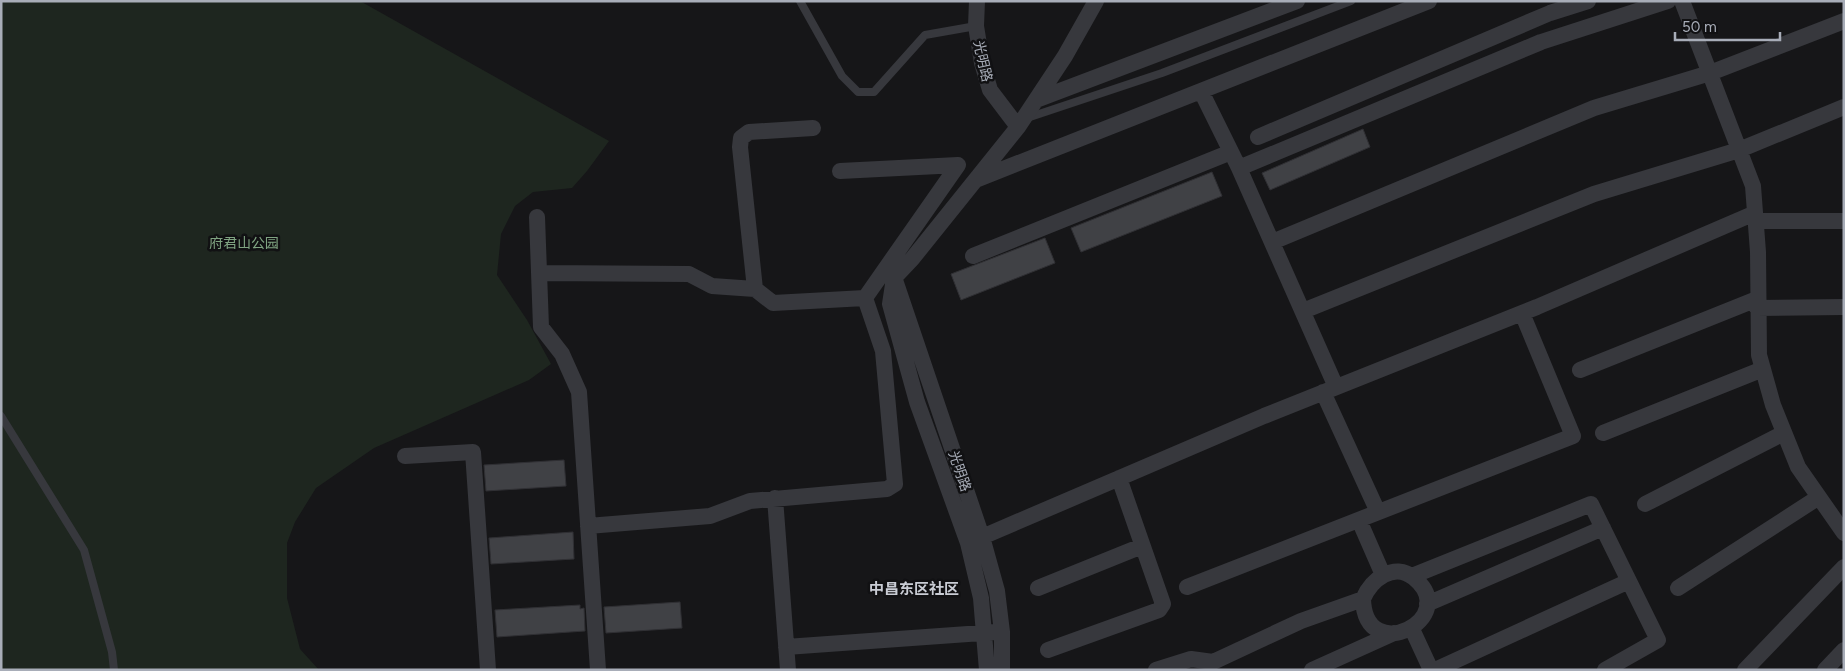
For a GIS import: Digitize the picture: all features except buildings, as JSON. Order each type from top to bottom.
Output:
[{"type":"street","name":"光明路","points":[[977,1],[976,26],[982,63],[990,90],[1020,123]]},
{"type":"street","points":[[894,278],[976,180],[1020,123],[1065,56],[1096,1]]},
{"type":"street","points":[[1036,100],[1297,1]]},
{"type":"street","points":[[976,180],[1428,1]]},
{"type":"street","points":[[1258,137],[1550,12],[1588,1]]},
{"type":"street","points":[[1239,168],[1541,42],[1668,1]]},
{"type":"street","points":[[1682,1],[1753,186],[1756,217],[1759,355],[1773,405],[1798,467],[1844,533]]},
{"type":"street","points":[[1272,242],[1594,108],[1710,73],[1844,21]]},
{"type":"street","points":[[1201,91],[1239,168],[1302,311],[1330,390],[1378,512]]},
{"type":"street","points":[[1302,311],[1594,194],[1739,150],[1844,107]]},
{"type":"street","points":[[755,289],[740,146],[741,138],[748,132],[813,128]]},
{"type":"street","points":[[973,256],[1231,152]]},
{"type":"street","points":[[840,171],[958,164],[865,298]]},
{"type":"street","points":[[537,217],[541,327],[562,354],[579,392],[598,670]]},
{"type":"street","points":[[982,537],[1330,390],[1756,217],[1844,221]]},
{"type":"street","points":[[539,273],[689,274],[712,286],[755,289],[774,303],[865,298]]},
{"type":"street","name":"光明路","points":[[894,278],[982,537],[997,591],[1002,632],[1002,670]]},
{"type":"street","name":"光明路","points":[[894,278],[890,304],[900,346],[917,402],[968,542],[978,583],[985,632],[987,670]]},
{"type":"street","points":[[588,526],[710,516],[750,500],[887,489],[895,484],[883,351],[865,298]]},
{"type":"street","points":[[1580,370],[1757,303],[1844,307]]},
{"type":"street","points":[[1187,587],[1573,436],[1522,313]]},
{"type":"street","points":[[1603,433],[1763,369]]},
{"type":"street","points":[[1645,504],[1784,432]]},
{"type":"street","points":[[405,456],[473,452],[488,670]]},
{"type":"street","points":[[1048,650],[1159,610],[1163,604],[1119,478]]},
{"type":"street","points":[[1678,588],[1819,496]]},
{"type":"street","points":[[775,498],[788,670]]},
{"type":"street","points":[[1412,576],[1591,504],[1658,640],[1605,670]]},
{"type":"street","points":[[1359,520],[1383,576]]},
{"type":"street","points":[[1427,604],[1603,528]]},
{"type":"street","points":[[1038,588],[1142,546]]},
{"type":"street","points":[[1745,670],[1844,567]]},
{"type":"street","points":[[1312,670],[1394,633],[1412,629],[1422,620],[1427,604],[1426,595],[1420,583],[1412,576],[1400,572],[1376,579],[1368,588],[1363,599],[1366,619],[1374,628],[1394,633]]},
{"type":"street","points":[[1412,629],[1433,670],[1629,581]]},
{"type":"street","points":[[1156,670],[1192,659],[1213,662],[1301,621],[1363,599]]},
{"type":"street","points":[[786,647],[1002,632]]},
{"type":"street","points":[[1825,670],[1844,650]]},
{"type":"lane","points":[[800,1],[842,76],[858,92],[874,92],[925,35],[976,26]]},
{"type":"lane","points":[[1020,123],[1162,73],[1351,1]]},
{"type":"lane","points":[[1,416],[84,550],[112,652],[114,670]]},
{"type":"green space","name":"府君山公园","points":[[1,1],[360,1],[609,141],[572,188],[533,192],[515,206],[501,234],[497,275],[527,320],[551,364],[529,380],[374,448],[316,488],[295,522],[287,543],[287,598],[300,649],[319,670],[1,670]]},
{"type":"district","name":"中昌东区社区","points":[[914,589]]}]
